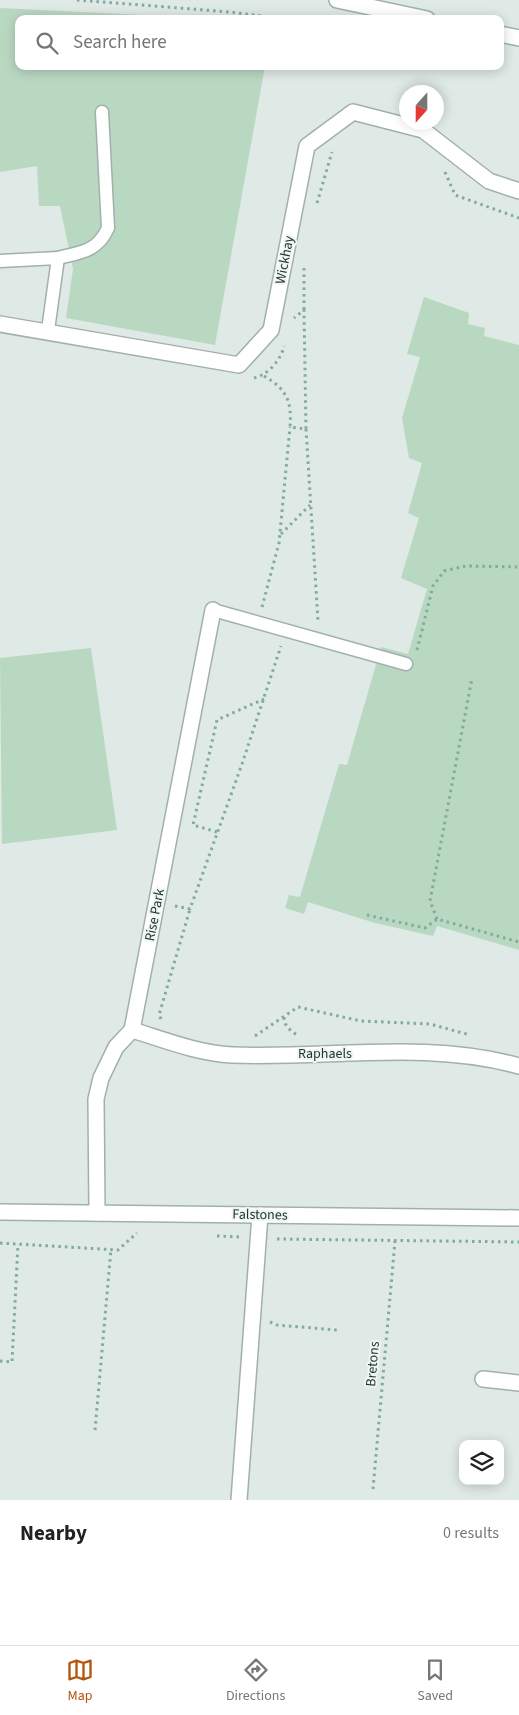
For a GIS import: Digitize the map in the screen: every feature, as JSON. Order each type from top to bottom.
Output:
[{"type":"street","points":[[337,0],[408,15]]},
{"type":"street","points":[[504,35],[519,38]]},
{"type":"street","name":"Wickhay","points":[[0,324],[48,330],[239,365],[272,330],[307,146],[353,112],[423,130],[488,181],[519,191]]},
{"type":"street","name":"Rise Park","points":[[132,1030],[213,610]]},
{"type":"street","points":[[96,1213],[96,1099],[101,1078],[116,1046],[132,1030]]},
{"type":"street","name":"Raphaels","points":[[132,1030],[195,1050],[231,1055],[440,1053],[490,1058],[519,1066]]},
{"type":"street","name":"Falstones","points":[[0,1212],[519,1218]]},
{"type":"street","points":[[239,1500],[260,1214]]},
{"type":"street","points":[[482,1379],[519,1383]]},
{"type":"lane","points":[[0,261],[58,258],[95,247],[102,241],[108,228],[102,112]]},
{"type":"lane","points":[[48,330],[58,258]]},
{"type":"lane","points":[[213,610],[406,664]]},
{"type":"path","points":[[77,0],[254,15]]},
{"type":"path","points":[[317,205],[333,150]]},
{"type":"path","points":[[444,169],[455,196],[519,218]]},
{"type":"path","points":[[304,262],[306,429],[319,639]]},
{"type":"path","points":[[292,319],[304,310]]},
{"type":"path","points":[[258,623],[280,535],[291,410],[286,394],[276,382],[264,376],[283,350],[284,340]]},
{"type":"path","points":[[290,427],[306,429]]},
{"type":"path","points":[[280,535],[310,505]]},
{"type":"path","points":[[406,664],[412,660],[418,646],[433,586],[444,570],[466,566],[519,567]]},
{"type":"path","points":[[165,1025],[159,1015],[190,909],[265,698],[286,630]]},
{"type":"path","points":[[437,919],[430,900],[472,678]]},
{"type":"path","points":[[217,832],[193,825],[217,720],[265,698]]},
{"type":"path","points":[[158,901],[190,909]]},
{"type":"path","points":[[367,915],[425,928],[437,919]]},
{"type":"path","points":[[437,919],[519,942]]},
{"type":"path","points":[[251,1039],[298,1007],[360,1021],[430,1024],[474,1037]]},
{"type":"path","points":[[284,1016],[287,1028],[298,1036]]},
{"type":"path","name":"Bretons","points":[[373,1489],[395,1241]]},
{"type":"path","points":[[0,1361],[12,1362],[18,1244]]},
{"type":"path","points":[[95,1430],[111,1249]]},
{"type":"path","points":[[266,1315],[268,1321],[277,1325],[336,1330]]},
{"type":"green space","points":[[0,8],[143,15],[15,15],[15,70],[264,70],[215,345],[66,318],[73,269],[60,206],[39,206],[37,166],[0,172]]},
{"type":"green space","points":[[424,297],[469,313],[468,324],[485,328],[484,336],[519,345],[519,950],[437,926],[433,936],[375,923],[308,902],[304,914],[285,908],[289,895],[300,897],[339,764],[347,765],[381,647],[408,654],[427,589],[401,578],[419,518],[408,513],[422,463],[409,458],[402,418],[420,357],[407,354]]},
{"type":"green space","points":[[91,648],[117,830],[2,844],[0,658]]}]
